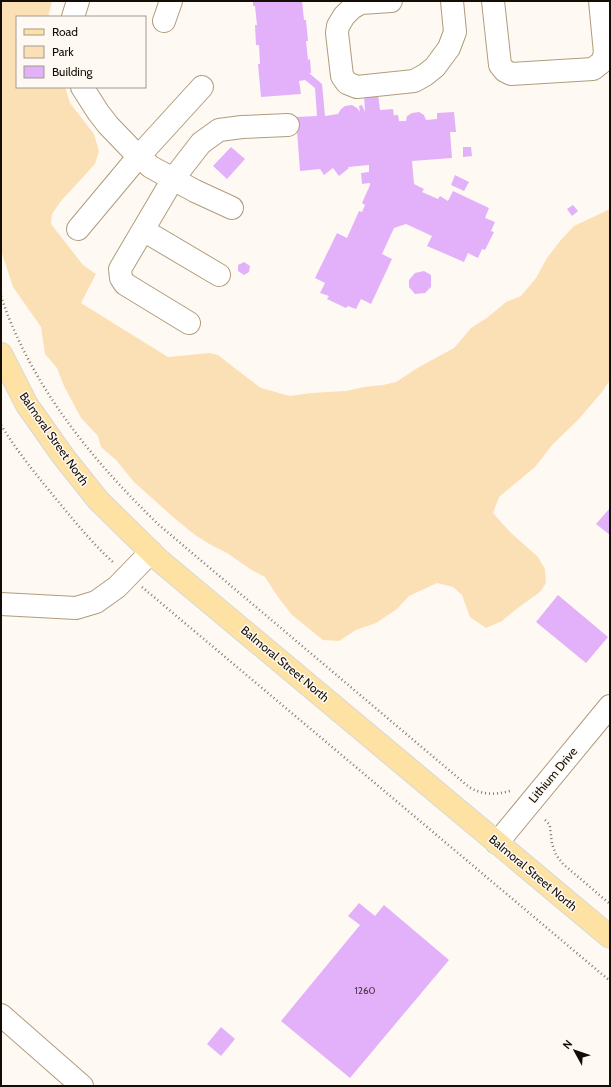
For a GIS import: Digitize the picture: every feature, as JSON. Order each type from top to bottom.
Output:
[{"type":"main road","name":"Balmoral Street North","points":[[1,354],[27,405],[63,456],[98,500],[151,552],[496,843],[610,937]]},
{"type":"street","points":[[73,16],[78,1]]},
{"type":"street","points":[[391,1],[361,3],[352,8],[344,16],[338,26],[337,33],[342,76],[347,83],[357,88],[414,81],[425,75],[434,67],[449,48],[455,32],[452,1]]},
{"type":"street","points":[[493,1],[500,65],[505,71],[511,74],[593,70],[602,62],[605,53],[600,1]]},
{"type":"street","points":[[78,228],[139,156],[202,86]]},
{"type":"street","points":[[83,88],[108,125],[151,167],[195,192],[232,208]]},
{"type":"street","points":[[189,323],[125,284],[121,278],[120,269],[173,180],[200,143],[219,130],[288,125]]},
{"type":"street","points":[[143,230],[219,276]]},
{"type":"street","points":[[1,604],[76,608],[96,602],[117,587],[151,552]]},
{"type":"street","name":"Lithium Drive","points":[[496,843],[610,706]]},
{"type":"street","points":[[1,1015],[82,1086]]},
{"type":"path","points":[[1,296],[15,331],[34,369],[56,405],[90,452],[133,500],[165,530],[476,792],[500,794],[510,791]]},
{"type":"path","points":[[1,425],[38,477],[84,532],[112,562],[610,981]]},
{"type":"path","points":[[545,820],[550,827],[552,844],[556,855],[563,864],[610,904]]},
{"type":"green space","points":[[1,1],[52,1],[48,16],[16,16],[16,88],[65,88],[70,103],[94,134],[99,151],[95,164],[61,201],[52,214],[51,224],[83,265],[96,274],[81,303],[168,357],[209,353],[218,355],[261,388],[290,396],[346,391],[396,382],[419,367],[454,348],[471,328],[488,317],[506,302],[521,296],[536,278],[547,258],[574,226],[610,209],[610,380],[602,392],[578,420],[553,444],[535,467],[499,497],[493,513],[510,532],[538,557],[545,569],[546,583],[540,592],[502,621],[486,628],[470,617],[462,595],[453,587],[437,583],[409,596],[397,609],[376,623],[356,630],[339,641],[323,640],[292,615],[265,577],[195,535],[134,482],[116,460],[101,447],[98,436],[81,418],[64,386],[57,368],[45,354],[41,327],[13,287],[1,250]]},
{"type":"building","points":[[253,1],[302,1],[304,20],[306,20],[308,60],[310,59],[311,73],[309,73],[322,84],[325,116],[338,114],[345,106],[352,105],[360,112],[359,106],[362,105],[365,112],[364,95],[378,94],[380,110],[393,109],[394,116],[398,115],[399,121],[406,121],[407,116],[412,113],[419,112],[424,115],[426,120],[437,119],[437,113],[454,112],[456,132],[450,132],[452,158],[412,161],[414,184],[424,189],[422,192],[438,199],[440,196],[448,201],[453,191],[489,208],[485,218],[495,222],[491,231],[494,232],[485,250],[482,249],[478,258],[468,253],[464,262],[427,246],[432,236],[406,224],[394,228],[382,254],[392,259],[371,304],[361,299],[356,309],[348,306],[346,308],[327,299],[329,296],[320,293],[325,283],[315,278],[337,233],[347,238],[359,211],[362,212],[365,205],[362,203],[370,183],[362,184],[361,173],[369,172],[369,165],[348,167],[349,168],[339,176],[333,168],[324,175],[320,169],[300,171],[296,117],[317,116],[315,88],[305,80],[299,81],[301,94],[261,97],[258,64],[260,64],[259,45],[256,45],[255,25],[257,25]]},
{"type":"building","points":[[231,147],[245,159],[227,179],[213,166]]},
{"type":"building","points":[[463,147],[471,147],[472,156],[463,157]]},
{"type":"building","points":[[455,175],[469,182],[464,191],[451,185]]},
{"type":"building","points":[[573,205],[578,211],[572,216],[567,209]]},
{"type":"building","points":[[244,262],[250,266],[249,272],[244,275],[238,271],[238,265]]},
{"type":"building","points":[[424,271],[431,275],[431,287],[425,293],[415,294],[409,287],[409,280],[415,273]]},
{"type":"building","points":[[610,508],[610,535],[596,524]]},
{"type":"building","points":[[558,595],[608,637],[586,663],[536,622]]},
{"type":"building","points":[[359,903],[375,916],[384,905],[449,960],[350,1078],[281,1021],[360,925],[348,916]]},
{"type":"building","points":[[221,1027],[235,1039],[221,1056],[207,1044]]}]
